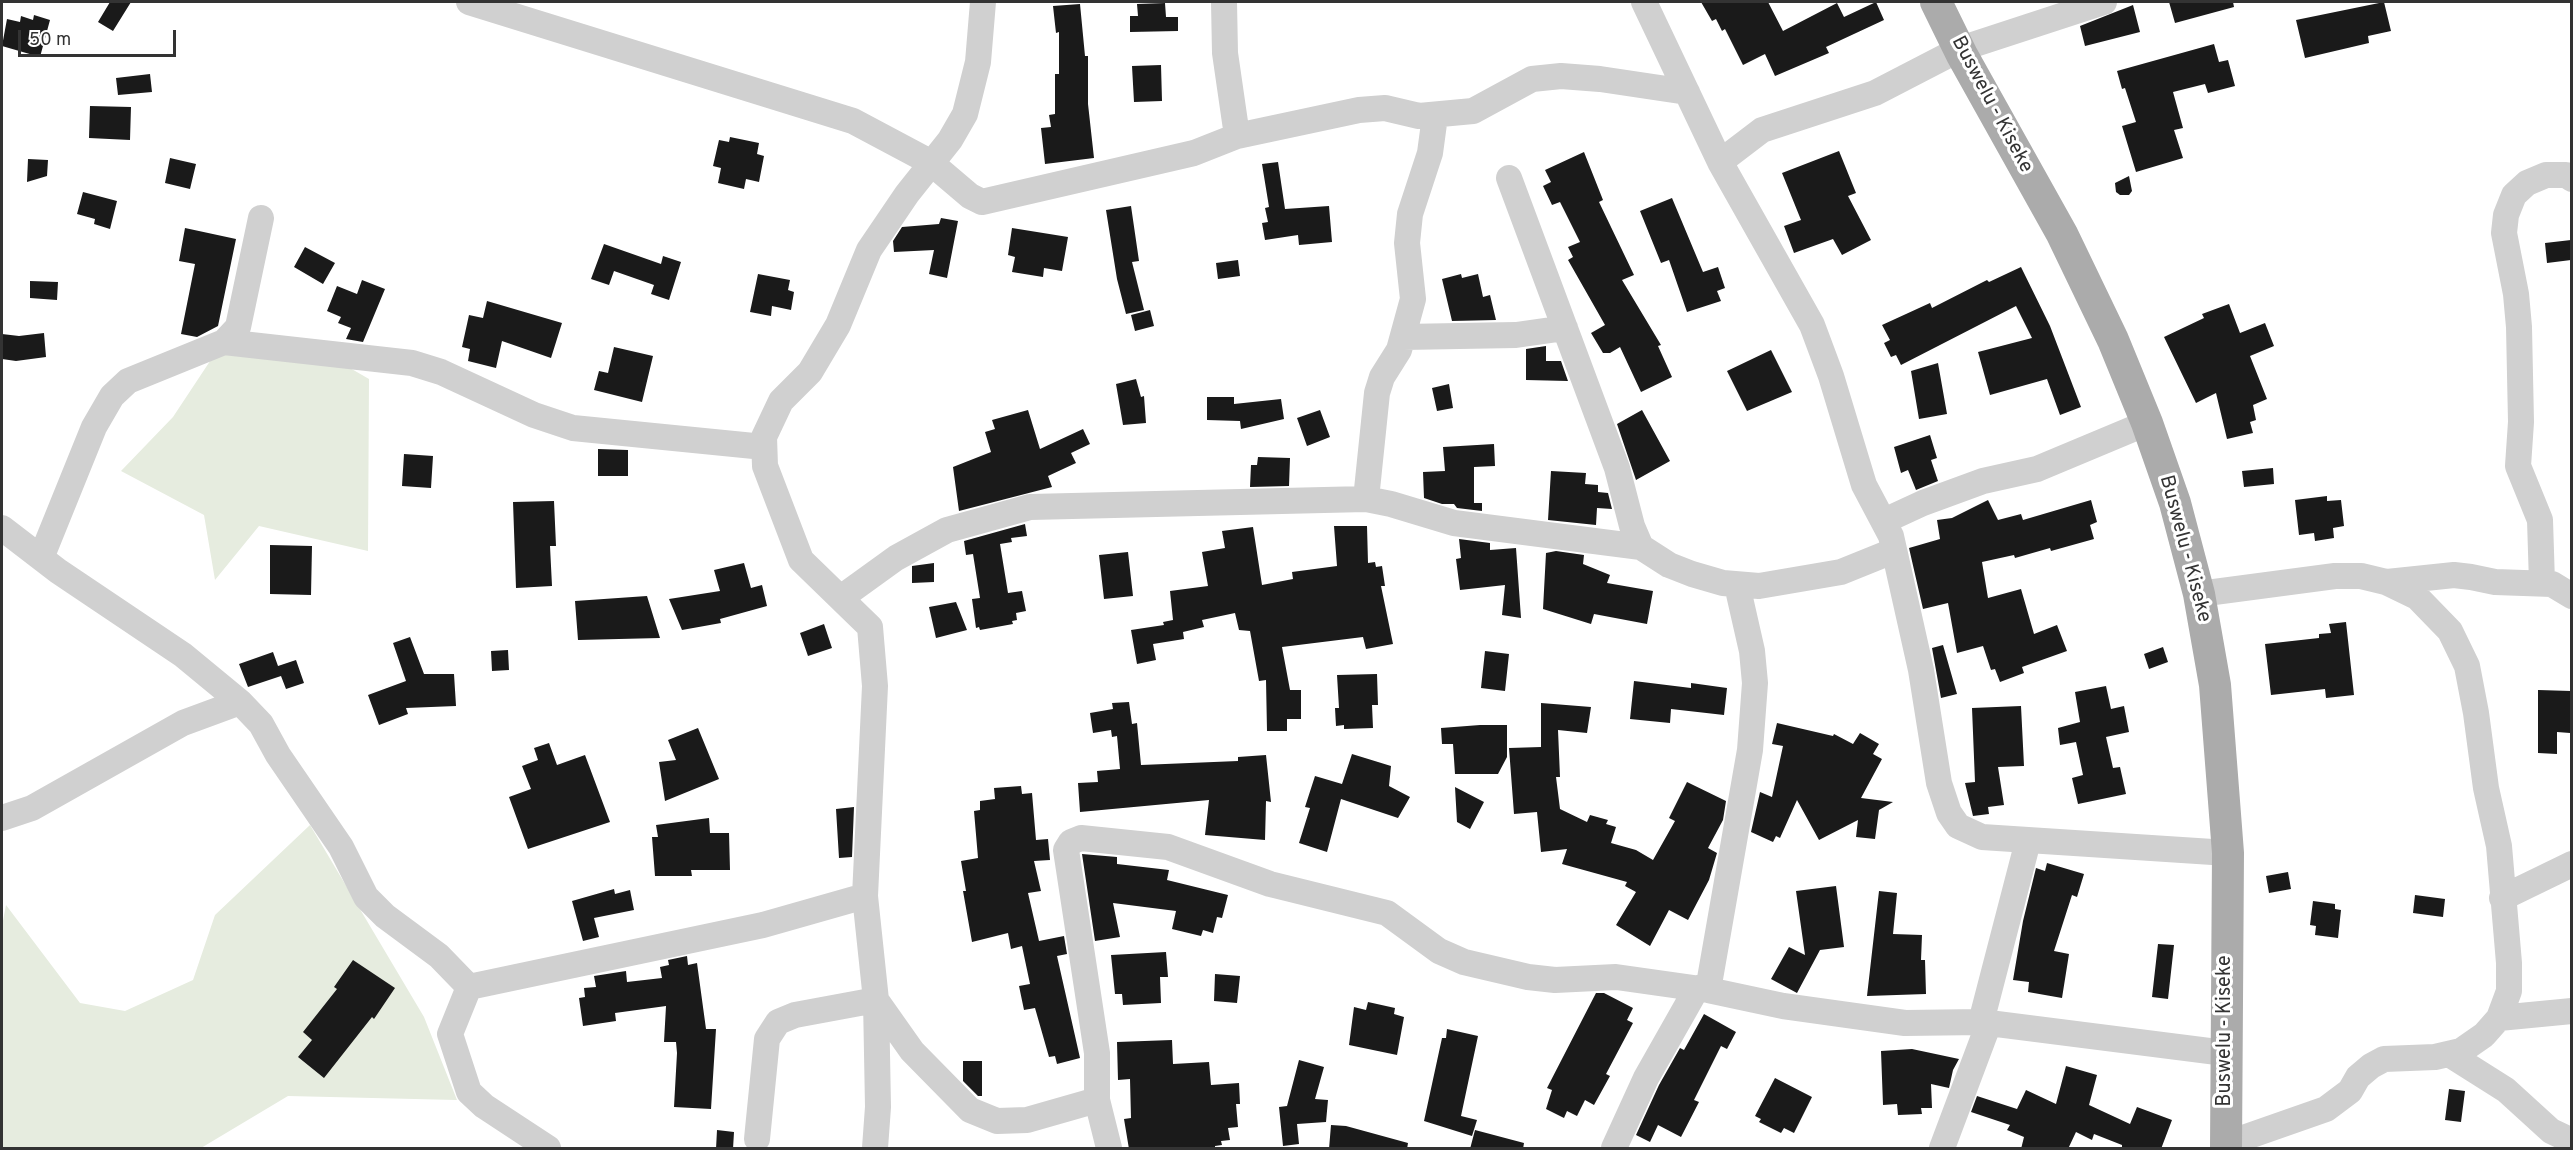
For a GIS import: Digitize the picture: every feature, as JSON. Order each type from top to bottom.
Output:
[{"type":"main road","name":"Buswelu - Kiseke","points":[[1936,2],[2062,234],[2113,340],[2148,423],[2175,503],[2199,594],[2215,685],[2228,853],[2226,1146]]},
{"type":"street","points":[[469,2],[853,121],[930,162],[970,196],[982,202],[1120,168],[1194,153],[1237,136],[1359,110],[1385,108],[1419,116],[1473,111],[1532,79],[1561,76],[1687,92]]},
{"type":"street","points":[[874,1149],[878,1107],[876,1000],[865,896],[874,686],[870,627],[842,597],[820,580],[801,560],[765,466],[764,437],[781,401],[810,372],[838,325],[869,250],[930,162],[950,140],[965,114],[978,62],[983,2]]},
{"type":"street","points":[[1224,2],[1225,53],[1237,136]]},
{"type":"street","points":[[1644,2],[1720,162],[1812,325],[1831,376],[1864,485],[1884,521],[1893,551],[1921,670],[1939,783],[1949,813],[1958,826],[1982,837],[2228,853]]},
{"type":"street","points":[[1720,162],[1762,130],[1875,93],[1960,49],[2104,2]]},
{"type":"street","points":[[1366,499],[1377,393],[1403,337],[1413,299],[1407,243],[1410,214],[1430,153],[1435,116]]},
{"type":"street","points":[[2542,583],[2540,520],[2518,466],[2521,422],[2519,327],[2516,294],[2504,233],[2506,215],[2514,195],[2527,183],[2546,175],[2566,175],[2571,179]]},
{"type":"street","points":[[1509,178],[1617,468],[1632,526],[1641,547]]},
{"type":"street","points":[[41,558],[94,427],[112,396],[128,381],[224,342],[238,327],[261,218]]},
{"type":"street","points":[[1403,337],[1516,335],[1565,328]]},
{"type":"street","points":[[224,342],[412,363],[441,372],[459,383],[534,415],[573,428],[610,430],[665,439],[764,447]]},
{"type":"street","points":[[1884,521],[1923,503],[1983,481],[2037,469],[2148,423]]},
{"type":"street","points":[[842,597],[896,558],[947,530],[1030,507],[1366,499],[1454,522],[1641,547],[1669,565],[1692,574],[1737,585],[1759,586],[1840,572],[1893,551]]},
{"type":"street","points":[[2,528],[41,558],[183,655],[240,702],[261,724],[278,755],[341,847],[366,897],[385,916],[439,956],[469,987]]},
{"type":"street","points":[[2386,582],[2454,575],[2494,582],[2552,584],[2571,596]]},
{"type":"street","points":[[2199,594],[2335,576],[2361,576],[2386,582],[2417,597],[2450,631],[2467,666],[2486,788],[2499,846],[2509,991],[2499,1018],[2484,1035],[2461,1052],[2384,1059],[2370,1065],[2350,1090],[2326,1109],[2226,1146]]},
{"type":"street","points":[[1614,1149],[1646,1078],[1702,989],[1750,750],[1755,682],[1752,651],[1737,585]]},
{"type":"street","points":[[2,818],[32,808],[183,723],[240,702]]},
{"type":"street","points":[[1109,1149],[1097,1100],[1097,1053],[1066,850],[1071,842],[1081,838],[1168,847],[1270,884],[1387,913],[1439,951],[1481,966],[1528,977],[1555,980],[1616,977],[1702,989],[1783,1006],[1905,1023],[1985,1023],[2225,1053]]},
{"type":"street","points":[[1942,1149],[1985,1023],[2028,840]]},
{"type":"street","points":[[2502,898],[2571,864]]},
{"type":"street","points":[[469,987],[763,925],[865,896]]},
{"type":"street","points":[[469,987],[450,1034],[468,1092],[484,1106],[548,1149]]},
{"type":"street","points":[[876,1000],[912,1051],[970,1110],[997,1121],[1027,1120],[1097,1100]]},
{"type":"street","points":[[757,1139],[767,1039],[778,1022],[795,1015],[876,1000]]},
{"type":"street","points":[[2499,1018],[2571,1011]]},
{"type":"street","points":[[2450,1054],[2506,1090],[2551,1131],[2571,1141]]},
{"type":"shaded area","points":[[218,349],[343,364],[369,379],[368,551],[259,526],[215,580],[204,515],[121,471],[173,417]]},
{"type":"shaded area","points":[[310,825],[424,1017],[457,1100],[288,1096],[201,1148],[2,1148],[2,926],[6,905],[80,1003],[125,1011],[193,980],[215,915]]},
{"type":"building","points":[[110,2],[131,2],[113,31],[98,22]]},
{"type":"building","points":[[1701,2],[1768,2],[1783,31],[1837,3],[1844,17],[1876,2],[1884,20],[1826,47],[1829,53],[1775,76],[1765,54],[1743,65],[1725,29],[1722,31],[1716,19],[1712,21]]},
{"type":"building","points":[[2169,2],[2233,2],[2234,7],[2175,23]]},
{"type":"building","points":[[2384,2],[2391,31],[2368,36],[2369,43],[2305,58],[2296,20]]},
{"type":"building","points":[[1165,3],[1166,17],[1178,17],[1178,31],[1130,32],[1130,16],[1138,16],[1137,4]]},
{"type":"building","points":[[1080,4],[1085,56],[1088,56],[1088,104],[1094,158],[1045,164],[1041,128],[1051,127],[1049,115],[1055,114],[1055,74],[1059,74],[1059,32],[1056,33],[1053,6]]},
{"type":"building","points":[[2133,5],[2140,32],[2085,46],[2080,26]]},
{"type":"building","points":[[34,15],[50,20],[40,57],[2,46],[7,19],[20,22],[21,16],[33,20]]},
{"type":"building","points":[[2214,44],[2219,62],[2228,60],[2235,86],[2208,93],[2205,84],[2173,92],[2183,128],[2174,130],[2183,158],[2136,172],[2122,126],[2136,122],[2117,71]]},
{"type":"building","points":[[1161,65],[1162,101],[1134,102],[1132,66]]},
{"type":"building","points":[[150,74],[152,92],[118,95],[116,78]]},
{"type":"building","points":[[90,106],[131,107],[130,140],[89,138]]},
{"type":"building","points":[[730,137],[759,143],[757,154],[764,156],[759,182],[746,179],[744,189],[718,183],[721,168],[713,166],[719,140],[729,142]]},
{"type":"building","points":[[1839,151],[1856,193],[1848,196],[1871,240],[1842,255],[1833,239],[1794,253],[1784,226],[1801,220],[1782,173]]},
{"type":"building","points":[[1584,152],[1603,200],[1599,202],[1634,275],[1622,280],[1661,345],[1658,346],[1672,377],[1641,392],[1620,347],[1610,353],[1603,353],[1591,333],[1605,325],[1568,260],[1573,257],[1568,247],[1580,242],[1560,202],[1552,205],[1543,186],[1551,182],[1545,170]]},
{"type":"building","points":[[170,158],[196,164],[190,189],[165,183]]},
{"type":"building","points":[[28,159],[48,160],[47,176],[27,182]]},
{"type":"building","points":[[1278,162],[1285,209],[1329,206],[1332,242],[1299,245],[1298,235],[1265,240],[1262,223],[1268,222],[1265,208],[1269,207],[1262,164]]},
{"type":"building","points":[[2129,176],[2132,191],[2129,195],[2120,195],[2116,192],[2115,183]]},
{"type":"building","points":[[83,192],[117,201],[110,229],[94,224],[95,219],[77,214]]},
{"type":"building","points":[[1672,198],[1703,272],[1718,267],[1725,288],[1717,291],[1721,301],[1687,312],[1669,260],[1661,263],[1640,211]]},
{"type":"building","points":[[1131,206],[1139,261],[1132,262],[1144,310],[1126,314],[1117,279],[1106,210]]},
{"type":"building","points":[[941,218],[958,221],[947,278],[929,274],[934,250],[894,252],[893,241],[902,227],[939,224]]},
{"type":"building","points":[[185,228],[236,239],[218,326],[197,337],[181,334],[195,264],[179,261]]},
{"type":"building","points":[[1012,228],[1068,237],[1062,271],[1044,268],[1043,277],[1012,272],[1015,257],[1008,255]]},
{"type":"building","points":[[2571,240],[2571,260],[2547,263],[2545,243]]},
{"type":"building","points":[[604,244],[661,264],[663,256],[681,262],[669,300],[651,294],[654,285],[614,271],[609,285],[591,279]]},
{"type":"building","points":[[305,247],[335,263],[323,284],[294,267]]},
{"type":"building","points":[[1238,260],[1240,276],[1218,279],[1216,263]]},
{"type":"building","points":[[2021,267],[2050,326],[2081,407],[2060,415],[2047,379],[1990,395],[1978,352],[2032,338],[2016,306],[1901,365],[1896,355],[1891,357],[1884,343],[1890,340],[1882,325],[1930,303],[1932,308],[1987,280],[1989,282]]},
{"type":"building","points":[[758,274],[790,280],[788,290],[794,292],[791,310],[772,306],[771,316],[750,312]]},
{"type":"building","points":[[1461,274],[1462,278],[1478,274],[1483,297],[1490,295],[1496,320],[1452,321],[1442,279]]},
{"type":"building","points":[[362,280],[385,289],[363,342],[346,339],[351,328],[338,323],[341,317],[327,311],[337,286],[357,294]]},
{"type":"building","points":[[30,281],[58,282],[57,300],[30,298]]},
{"type":"building","points":[[487,301],[562,323],[551,358],[502,341],[496,368],[468,361],[470,349],[462,347],[469,315],[483,318]]},
{"type":"building","points":[[2229,304],[2240,333],[2265,323],[2274,346],[2250,356],[2267,399],[2253,405],[2256,420],[2250,422],[2253,433],[2227,439],[2216,393],[2196,403],[2164,337],[2204,318],[2202,314]]},
{"type":"building","points":[[1150,310],[1154,326],[1135,331],[1131,315]]},
{"type":"building","points":[[44,333],[46,357],[16,361],[2,359],[2,334],[19,336]]},
{"type":"building","points":[[1546,346],[1546,361],[1561,361],[1568,381],[1526,380],[1526,349]]},
{"type":"building","points":[[614,347],[653,356],[642,402],[594,390],[599,371],[608,373]]},
{"type":"building","points":[[1771,350],[1792,392],[1747,411],[1727,371]]},
{"type":"building","points":[[1938,363],[1947,414],[1919,419],[1911,371]]},
{"type":"building","points":[[1136,379],[1141,397],[1144,396],[1146,423],[1123,425],[1116,384]]},
{"type":"building","points":[[1449,384],[1453,408],[1437,411],[1432,388]]},
{"type":"building","points":[[1207,397],[1234,397],[1234,404],[1281,399],[1284,419],[1241,429],[1240,421],[1207,420]]},
{"type":"building","points":[[1028,410],[1040,449],[1083,429],[1090,444],[1071,453],[1076,463],[1048,476],[1052,487],[959,511],[953,467],[991,452],[985,432],[995,429],[992,420]]},
{"type":"building","points":[[1320,410],[1330,437],[1307,446],[1297,418]]},
{"type":"building","points":[[1642,410],[1670,461],[1636,480],[1617,424]]},
{"type":"building","points":[[1930,435],[1937,458],[1931,460],[1938,481],[1916,490],[1908,470],[1901,473],[1894,447]]},
{"type":"building","points":[[1494,444],[1495,466],[1474,467],[1474,503],[1482,503],[1482,511],[1457,508],[1454,504],[1442,504],[1424,498],[1423,472],[1445,471],[1443,447]]},
{"type":"building","points":[[598,449],[628,450],[628,476],[598,476]]},
{"type":"building","points":[[404,454],[433,456],[431,488],[402,486]]},
{"type":"building","points":[[1258,457],[1290,458],[1289,486],[1250,487],[1251,465],[1257,465]]},
{"type":"building","points":[[2273,468],[2274,484],[2244,487],[2242,471]]},
{"type":"building","points":[[1551,471],[1586,473],[1585,484],[1598,485],[1598,492],[1608,493],[1612,509],[1597,508],[1596,525],[1548,520]]},
{"type":"building","points":[[2327,496],[2327,501],[2341,500],[2344,526],[2333,528],[2334,538],[2315,541],[2314,533],[2299,535],[2295,500]]},
{"type":"building","points":[[1988,500],[1998,520],[2021,514],[2023,520],[2091,500],[2097,522],[2090,525],[2094,539],[2051,551],[2050,548],[2015,558],[2014,555],[1982,562],[1988,598],[2021,589],[2034,634],[2057,625],[2067,651],[2022,667],[2024,673],[2000,682],[1995,669],[1991,670],[1983,646],[1957,653],[1948,603],[1923,609],[1909,548],[1940,539],[1937,520],[1952,518]]},
{"type":"building","points":[[554,501],[556,546],[550,546],[552,586],[516,588],[513,502]]},
{"type":"building","points":[[1025,524],[1027,536],[1011,538],[1012,542],[1000,544],[1008,593],[1022,591],[1026,611],[1016,613],[1017,620],[1012,621],[1013,624],[980,630],[979,627],[976,628],[972,599],[980,598],[973,554],[966,555],[964,541]]},
{"type":"building","points":[[1334,526],[1367,526],[1368,563],[1375,562],[1376,567],[1382,566],[1385,586],[1381,586],[1393,644],[1366,649],[1363,637],[1282,647],[1290,690],[1301,690],[1301,719],[1287,719],[1287,731],[1267,731],[1266,680],[1259,681],[1250,631],[1239,630],[1235,613],[1202,620],[1204,627],[1183,632],[1184,639],[1153,644],[1156,660],[1137,664],[1131,630],[1164,625],[1163,622],[1173,620],[1170,591],[1208,586],[1202,552],[1225,548],[1222,531],[1253,527],[1262,585],[1293,579],[1292,572],[1337,566]]},
{"type":"building","points":[[1459,539],[1490,543],[1490,550],[1516,548],[1521,618],[1502,615],[1505,585],[1460,590],[1456,559],[1461,558]]},
{"type":"building","points":[[270,545],[312,546],[311,595],[270,594]]},
{"type":"building","points":[[1556,551],[1584,555],[1583,564],[1610,575],[1607,583],[1653,591],[1647,624],[1594,614],[1591,624],[1543,609],[1546,553]]},
{"type":"building","points":[[1128,552],[1133,596],[1104,599],[1099,555]]},
{"type":"building","points":[[744,563],[751,588],[762,585],[767,606],[720,619],[721,623],[682,630],[669,599],[720,591],[714,570]]},
{"type":"building","points":[[934,563],[934,582],[912,583],[912,566]]},
{"type":"building","points":[[647,596],[660,638],[578,640],[575,601]]},
{"type":"building","points":[[956,602],[967,630],[936,638],[929,607]]},
{"type":"building","points":[[2346,622],[2354,695],[2326,698],[2325,689],[2271,695],[2265,644],[2319,638],[2319,634],[2331,633],[2329,624]]},
{"type":"building","points":[[824,624],[832,648],[808,656],[800,633]]},
{"type":"building","points":[[410,637],[424,674],[454,674],[456,706],[406,708],[408,714],[379,725],[368,695],[406,681],[393,643]]},
{"type":"building","points":[[1943,645],[1957,694],[1941,698],[1932,648]]},
{"type":"building","points":[[2163,647],[2168,662],[2149,669],[2144,654]]},
{"type":"building","points":[[508,650],[509,670],[492,671],[491,651]]},
{"type":"building","points":[[1485,651],[1509,654],[1505,691],[1481,688]]},
{"type":"building","points":[[273,652],[278,666],[296,660],[304,683],[286,689],[281,676],[248,687],[239,664]]},
{"type":"building","points":[[1377,674],[1378,705],[1372,705],[1373,728],[1344,729],[1344,725],[1336,726],[1335,708],[1339,708],[1337,675]]},
{"type":"building","points":[[1634,681],[1691,688],[1691,683],[1727,688],[1724,715],[1671,709],[1670,723],[1630,719]]},
{"type":"building","points":[[2106,686],[2111,709],[2124,706],[2129,732],[2106,737],[2113,768],[2120,767],[2126,794],[2078,804],[2072,778],[2083,775],[2076,742],[2060,745],[2058,728],[2080,722],[2075,692]]},
{"type":"building","points":[[2538,690],[2571,691],[2570,733],[2557,732],[2557,754],[2538,753]]},
{"type":"building","points":[[1129,702],[1132,724],[1137,723],[1141,765],[1238,761],[1238,757],[1266,755],[1271,802],[1266,801],[1265,840],[1205,835],[1209,800],[1080,812],[1078,783],[1098,782],[1097,771],[1120,769],[1117,736],[1112,737],[1111,730],[1093,733],[1090,713],[1113,709],[1112,703]]},
{"type":"building","points":[[1541,703],[1591,707],[1587,733],[1558,730],[1560,777],[1556,777],[1560,809],[1587,822],[1590,815],[1608,820],[1606,824],[1616,827],[1611,843],[1636,850],[1653,860],[1675,821],[1669,818],[1687,782],[1726,801],[1723,820],[1708,848],[1717,853],[1709,880],[1688,920],[1669,910],[1650,946],[1616,925],[1636,892],[1625,886],[1627,882],[1562,864],[1567,849],[1541,852],[1537,812],[1514,814],[1509,748],[1541,747]]},
{"type":"building","points":[[2021,706],[2024,766],[1998,767],[2004,805],[1988,807],[1989,814],[1973,816],[1965,783],[1975,782],[1972,708]]},
{"type":"building","points":[[1777,723],[1833,736],[1834,734],[1853,744],[1860,733],[1879,744],[1873,754],[1882,759],[1861,798],[1893,802],[1879,810],[1875,839],[1856,837],[1858,820],[1819,840],[1797,800],[1780,838],[1776,836],[1773,842],[1751,832],[1760,792],[1772,797],[1783,746],[1772,744]]},
{"type":"building","points":[[1507,725],[1507,757],[1498,774],[1455,774],[1453,744],[1442,744],[1441,728]]},
{"type":"building","points":[[698,728],[719,779],[665,801],[659,762],[676,760],[668,740]]},
{"type":"building","points":[[549,743],[557,765],[585,755],[610,822],[528,849],[509,797],[531,789],[522,766],[538,760],[534,748]]},
{"type":"building","points":[[1352,754],[1391,766],[1389,786],[1410,797],[1398,818],[1341,799],[1327,852],[1299,843],[1310,808],[1305,807],[1315,776],[1342,784]]},
{"type":"building","points":[[1021,786],[1022,794],[1032,793],[1036,840],[1048,839],[1050,860],[1034,861],[1041,891],[1028,893],[1039,941],[1064,936],[1067,954],[1057,956],[1080,1058],[1057,1064],[1055,1056],[1049,1057],[1035,1008],[1024,1010],[1019,986],[1030,984],[1022,946],[1011,949],[1008,933],[972,942],[963,891],[966,891],[961,861],[978,858],[974,811],[980,810],[980,801],[995,799],[994,788]]},
{"type":"building","points":[[1455,787],[1484,802],[1470,829],[1457,822]]},
{"type":"building","points":[[854,807],[852,857],[839,858],[836,809]]},
{"type":"building","points":[[709,818],[710,833],[729,833],[730,870],[691,870],[692,876],[655,876],[652,837],[658,837],[656,825]]},
{"type":"building","points":[[1082,854],[1117,857],[1117,864],[1169,870],[1167,880],[1228,895],[1222,918],[1217,917],[1213,933],[1203,930],[1201,936],[1172,929],[1176,911],[1113,903],[1120,937],[1095,941]]},
{"type":"building","points":[[2047,863],[2084,874],[2077,897],[2072,895],[2054,951],[2069,954],[2062,998],[2028,992],[2029,982],[2013,980],[2023,921],[2036,868],[2045,871]]},
{"type":"building","points":[[2288,872],[2291,889],[2269,893],[2266,876]]},
{"type":"building","points":[[1836,886],[1844,947],[1820,950],[1797,993],[1771,979],[1789,947],[1805,955],[1796,891]]},
{"type":"building","points":[[614,889],[615,894],[630,890],[634,910],[594,918],[599,937],[583,941],[572,901]]},
{"type":"building","points":[[1879,891],[1897,893],[1893,934],[1922,935],[1921,960],[1925,960],[1926,994],[1867,996]]},
{"type":"building","points":[[2415,895],[2445,899],[2443,917],[2413,913]]},
{"type":"building","points":[[2313,901],[2335,904],[2335,909],[2341,910],[2338,938],[2315,935],[2316,926],[2310,925]]},
{"type":"building","points":[[2158,944],[2174,945],[2168,999],[2152,997]]},
{"type":"building","points":[[1166,952],[1168,977],[1160,977],[1161,1003],[1123,1005],[1122,994],[1115,994],[1111,955]]},
{"type":"building","points":[[687,956],[688,965],[697,963],[706,1029],[716,1029],[711,1109],[674,1107],[677,1053],[676,1042],[664,1042],[666,1006],[615,1013],[616,1021],[583,1026],[579,998],[585,997],[584,988],[596,987],[594,976],[626,971],[627,982],[662,978],[660,967],[669,965],[668,960]]},
{"type":"building","points":[[353,960],[395,988],[374,1019],[372,1017],[324,1078],[298,1057],[312,1040],[303,1032],[337,989],[334,987]]},
{"type":"building","points":[[1215,974],[1240,976],[1237,1003],[1214,1001]]},
{"type":"building","points":[[1596,993],[1604,993],[1633,1008],[1627,1020],[1633,1023],[1606,1074],[1610,1076],[1594,1105],[1585,1100],[1577,1116],[1567,1111],[1564,1118],[1546,1109],[1552,1090],[1547,1088]]},
{"type":"building","points":[[1368,1002],[1395,1008],[1394,1014],[1404,1017],[1397,1055],[1349,1045],[1354,1007],[1366,1010]]},
{"type":"building","points":[[1704,1014],[1736,1032],[1727,1049],[1721,1046],[1694,1100],[1699,1102],[1681,1137],[1658,1125],[1650,1142],[1636,1135],[1659,1085],[1680,1048],[1684,1050]]},
{"type":"building","points":[[1447,1029],[1478,1036],[1461,1116],[1477,1120],[1472,1136],[1424,1121],[1442,1038],[1446,1038]]},
{"type":"building","points":[[1172,1040],[1173,1064],[1209,1062],[1211,1085],[1239,1083],[1240,1104],[1236,1104],[1238,1127],[1228,1128],[1230,1140],[1221,1141],[1222,1145],[1215,1146],[1215,1149],[1129,1149],[1124,1119],[1131,1118],[1130,1079],[1118,1080],[1117,1042]]},
{"type":"building","points":[[1912,1049],[1959,1059],[1953,1070],[1949,1088],[1931,1084],[1932,1108],[1921,1108],[1922,1114],[1898,1115],[1897,1104],[1883,1105],[1881,1051]]},
{"type":"building","points":[[1299,1060],[1324,1067],[1315,1099],[1328,1100],[1326,1122],[1297,1124],[1299,1144],[1283,1146],[1279,1107],[1287,1106]]},
{"type":"building","points":[[963,1061],[982,1061],[982,1096],[978,1096],[963,1081]]},
{"type":"building","points":[[2066,1066],[2097,1075],[2089,1105],[2130,1124],[2137,1107],[2172,1120],[2161,1149],[2122,1149],[2122,1145],[2094,1134],[2092,1140],[2076,1132],[2068,1149],[2021,1149],[2024,1137],[2007,1130],[2010,1125],[1971,1112],[1977,1096],[2017,1109],[2026,1090],[2056,1104]]},
{"type":"building","points":[[1775,1078],[1812,1097],[1794,1133],[1784,1128],[1781,1133],[1759,1122],[1761,1119],[1755,1116]]},
{"type":"building","points":[[2449,1089],[2465,1091],[2461,1122],[2445,1120]]},
{"type":"building","points":[[1331,1125],[1346,1126],[1408,1143],[1407,1149],[1329,1149]]},
{"type":"building","points":[[717,1130],[734,1132],[733,1149],[716,1149]]},
{"type":"building","points":[[1475,1130],[1524,1143],[1523,1149],[1470,1149]]}]
